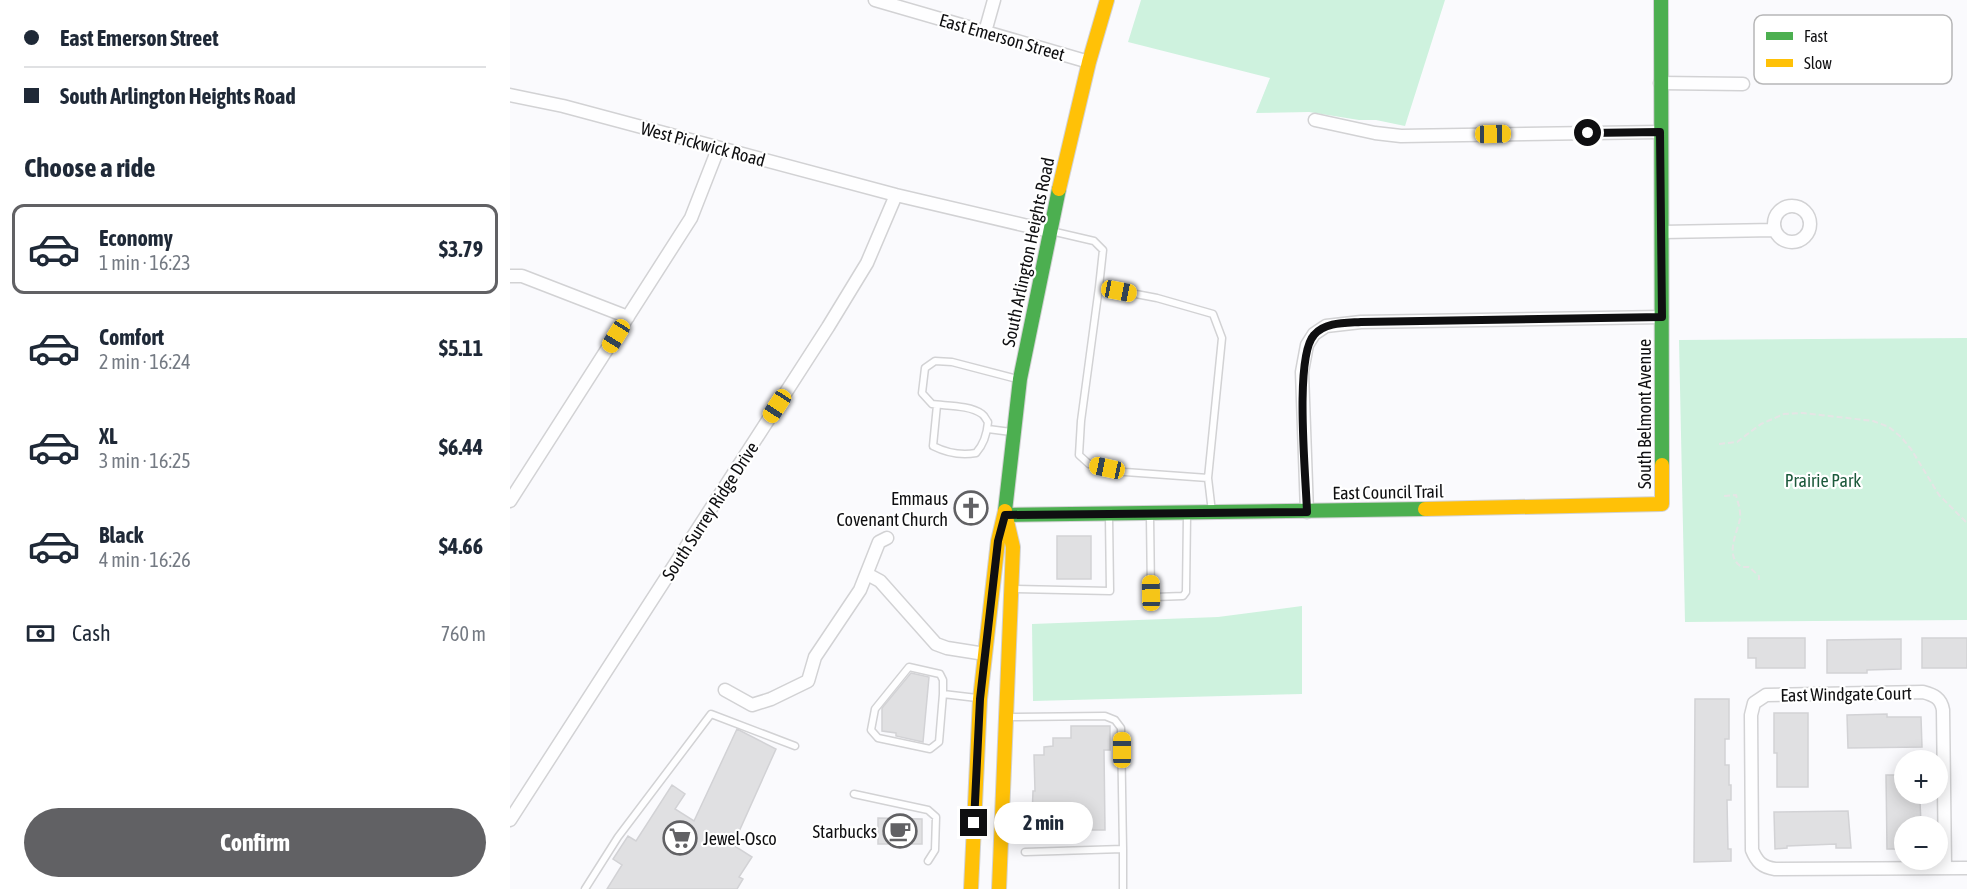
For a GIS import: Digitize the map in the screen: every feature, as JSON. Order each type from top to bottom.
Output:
[{"type":"main road","name":"South Arlington Heights Road","points":[[971,889],[980,699],[998,541],[1005,515],[1020,379],[1049,231],[1089,62],[1107,0]]},
{"type":"main road","name":"South Belmont Avenue","points":[[1661,0],[1662,504]]},
{"type":"main road","name":"East Council Trail","points":[[1005,515],[1307,512],[1662,504]]},
{"type":"main road","name":"South Arlington Heights Road","points":[[999,889],[1013,547],[1005,515]]},
{"type":"street","name":"East Emerson Street","points":[[875,0],[1089,62]]},
{"type":"street","points":[[985,32],[994,0]]},
{"type":"street","points":[[1660,83],[1743,84]]},
{"type":"street","name":"West Pickwick Road","points":[[510,95],[562,106],[896,195],[1049,231]]},
{"type":"street","points":[[1315,120],[1401,136],[1660,132]]},
{"type":"street","points":[[510,501],[691,218],[718,149]]},
{"type":"street","name":"South Surrey Ridge Drive","points":[[510,820],[828,327],[867,263],[896,195]]},
{"type":"street","points":[[1662,232],[1774,230]]},
{"type":"street","points":[[510,276],[522,276],[628,317]]},
{"type":"street","points":[[1307,512],[1302,372],[1307,345],[1314,334],[1326,326],[1361,322],[1662,317]]},
{"type":"street","points":[[725,690],[752,705],[771,699],[808,681],[815,657],[860,590],[879,542],[887,538]]},
{"type":"street","points":[[867,574],[880,581],[936,644],[985,654]]},
{"type":"street","name":"East Windgate Court","points":[[1923,692],[1937,697],[1942,703],[1943,710],[1945,867],[1775,869],[1765,867],[1756,860],[1752,850],[1750,715],[1754,703],[1766,695],[1923,692]]},
{"type":"street","name":"East Windgate Court","points":[[1948,867],[1967,868]]},
{"type":"lane","points":[[1049,231],[1094,241],[1104,250],[1079,455],[1089,464],[1125,472],[1208,477]]},
{"type":"lane","points":[[1099,287],[1157,298],[1213,314],[1222,338],[1208,477],[1212,513]]},
{"type":"lane","points":[[937,405],[933,446],[946,452],[965,455],[976,453],[982,445],[988,422],[981,414],[966,409],[932,404],[922,393],[925,368],[935,362],[952,362],[1020,379]]},
{"type":"lane","points":[[988,429],[1014,433]]},
{"type":"lane","points":[[1150,513],[1151,593],[1155,597],[1183,596],[1186,592],[1187,513]]},
{"type":"lane","points":[[1011,589],[1110,591],[1109,514]]},
{"type":"lane","points":[[909,667],[940,674],[944,694],[939,742],[930,749],[878,738],[871,730],[875,709],[909,667]]},
{"type":"lane","points":[[944,694],[980,699]]},
{"type":"lane","points":[[585,889],[618,837],[711,714],[795,746]]},
{"type":"lane","points":[[1005,717],[1105,716],[1115,720],[1121,728],[1123,889]]},
{"type":"lane","points":[[854,794],[928,810],[936,817],[934,850],[928,861]]},
{"type":"lane","points":[[1025,852],[1123,849]]},
{"type":"path","points":[[1719,444],[1737,442],[1761,424],[1784,414],[1873,421],[1889,427],[1901,437],[1939,495],[1967,523]]},
{"type":"path","points":[[1724,496],[1736,495],[1739,507],[1740,519],[1733,539],[1738,566],[1749,567],[1759,576],[1759,580]]},
{"type":"green space","points":[[1141,0],[1445,0],[1405,126],[1309,112],[1256,113],[1270,78],[1128,42]]},
{"type":"green space","name":"Prairie Park","points":[[1967,338],[1967,620],[1685,622],[1679,340]]},
{"type":"green space","points":[[1302,606],[1302,694],[1033,701],[1032,624],[1218,617]]},
{"type":"building","points":[[1057,536],[1091,536],[1091,579],[1057,579]]},
{"type":"building","points":[[1748,638],[1805,638],[1805,668],[1756,668],[1756,658],[1748,658]]},
{"type":"building","points":[[1922,638],[1967,638],[1967,668],[1922,668]]},
{"type":"building","points":[[1901,639],[1901,669],[1867,670],[1867,673],[1827,673],[1827,640]]},
{"type":"building","points":[[911,673],[929,677],[923,742],[882,731],[882,708]]},
{"type":"building","points":[[1695,699],[1729,699],[1729,739],[1725,739],[1725,765],[1729,765],[1729,785],[1731,785],[1731,800],[1727,800],[1728,849],[1731,849],[1731,861],[1694,862]]},
{"type":"building","points":[[1774,713],[1808,713],[1808,787],[1777,787]]},
{"type":"building","points":[[1887,714],[1887,717],[1921,717],[1922,747],[1848,748],[1847,715]]},
{"type":"building","points":[[1071,726],[1110,726],[1110,750],[1104,750],[1105,830],[1056,830],[1056,842],[1031,842],[1033,791],[1035,791],[1034,755],[1044,755],[1044,747],[1053,746],[1053,738],[1071,738]]},
{"type":"building","name":"Jewel-Osco","points":[[737,729],[776,749],[733,845],[752,857],[739,877],[743,879],[737,889],[607,889],[622,865],[613,859],[628,836],[636,841],[672,785],[685,794],[675,809],[694,821]]},
{"type":"building","points":[[1886,775],[1894,775],[1894,804],[1920,804],[1921,816],[1894,816],[1894,849],[1887,849]]},
{"type":"building","points":[[1848,811],[1851,848],[1836,848],[1836,844],[1787,846],[1787,848],[1775,849],[1774,812]]},
{"type":"building","name":"Starbucks","points":[[878,818],[922,819],[922,844],[878,844]]},
{"type":"traffic: fast","points":[[1661,0],[1662,465]]},
{"type":"traffic: fast","points":[[1005,511],[1020,379],[1059,189]]},
{"type":"traffic: fast","points":[[1005,515],[1425,509]]},
{"type":"traffic: slow","points":[[1059,189],[1089,62],[1107,0]]},
{"type":"traffic: slow","points":[[1425,509],[1662,504],[1662,465]]},
{"type":"traffic: slow","points":[[971,889],[980,699],[998,541],[1005,511]]},
{"type":"traffic: slow","points":[[999,889],[1013,547],[1006,517]]},
{"type":"place","name":"Emmaus Covenant Church","points":[[971,508]]},
{"type":"place","name":"Starbucks","points":[[900,831]]},
{"type":"place","name":"Jewel-Osco","points":[[680,838]]},
{"type":"route","points":[[974,823],[980,699],[998,541],[1005,515],[1307,512],[1302,372],[1307,345],[1314,334],[1326,326],[1361,322],[1662,317],[1660,132],[1588,133]]}]
